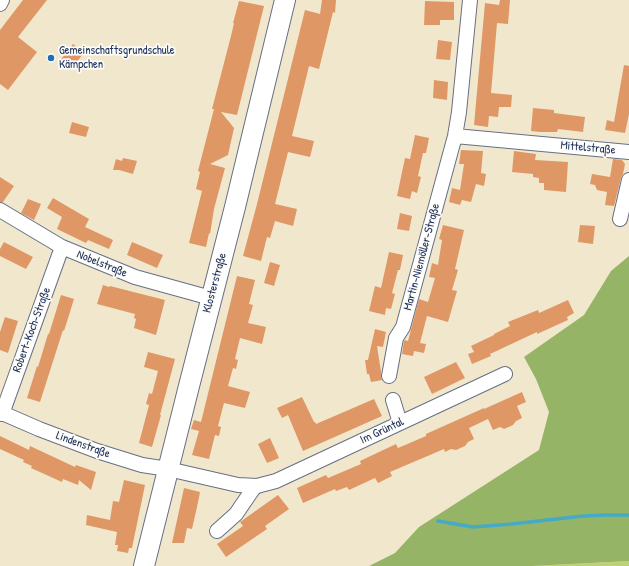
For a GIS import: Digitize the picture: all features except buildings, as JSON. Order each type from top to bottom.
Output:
[{"type":"main road","name":"Klosterstraße","points":[[144,566],[239,192],[285,0]]},
{"type":"street","points":[[0,4],[2,0]]},
{"type":"street","name":"Martin-Niemöller-Straße","points":[[389,376],[396,338],[403,328],[455,136],[459,112],[470,0]]},
{"type":"street","name":"Mittelstraße","points":[[455,136],[629,152]]},
{"type":"street","points":[[620,219],[629,180]]},
{"type":"street","name":"Nobelstraße","points":[[0,210],[62,248],[135,277],[212,298]]},
{"type":"street","name":"Robert-Koch-Straße","points":[[1,413],[62,248]]},
{"type":"street","name":"Im Grüntal","points":[[168,469],[238,485],[257,486],[276,481],[505,374]]},
{"type":"street","points":[[393,400],[400,423]]},
{"type":"street","name":"Lindenstraße","points":[[1,413],[97,451],[142,465],[168,469]]},
{"type":"street","points":[[217,531],[236,514],[253,489],[257,486]]},
{"type":"green space","points":[[629,256],[629,561],[532,566],[369,566],[395,553],[419,527],[539,450],[549,412],[536,379],[524,357],[584,315],[611,271]]},
{"type":"green space","points":[[629,561],[629,566],[532,566]]},
{"type":"waterway","points":[[438,521],[473,527],[583,516],[629,515]]},
{"type":"place","name":"Gemeinschaftsgrundschule Kämpchen","points":[[51,58]]}]
